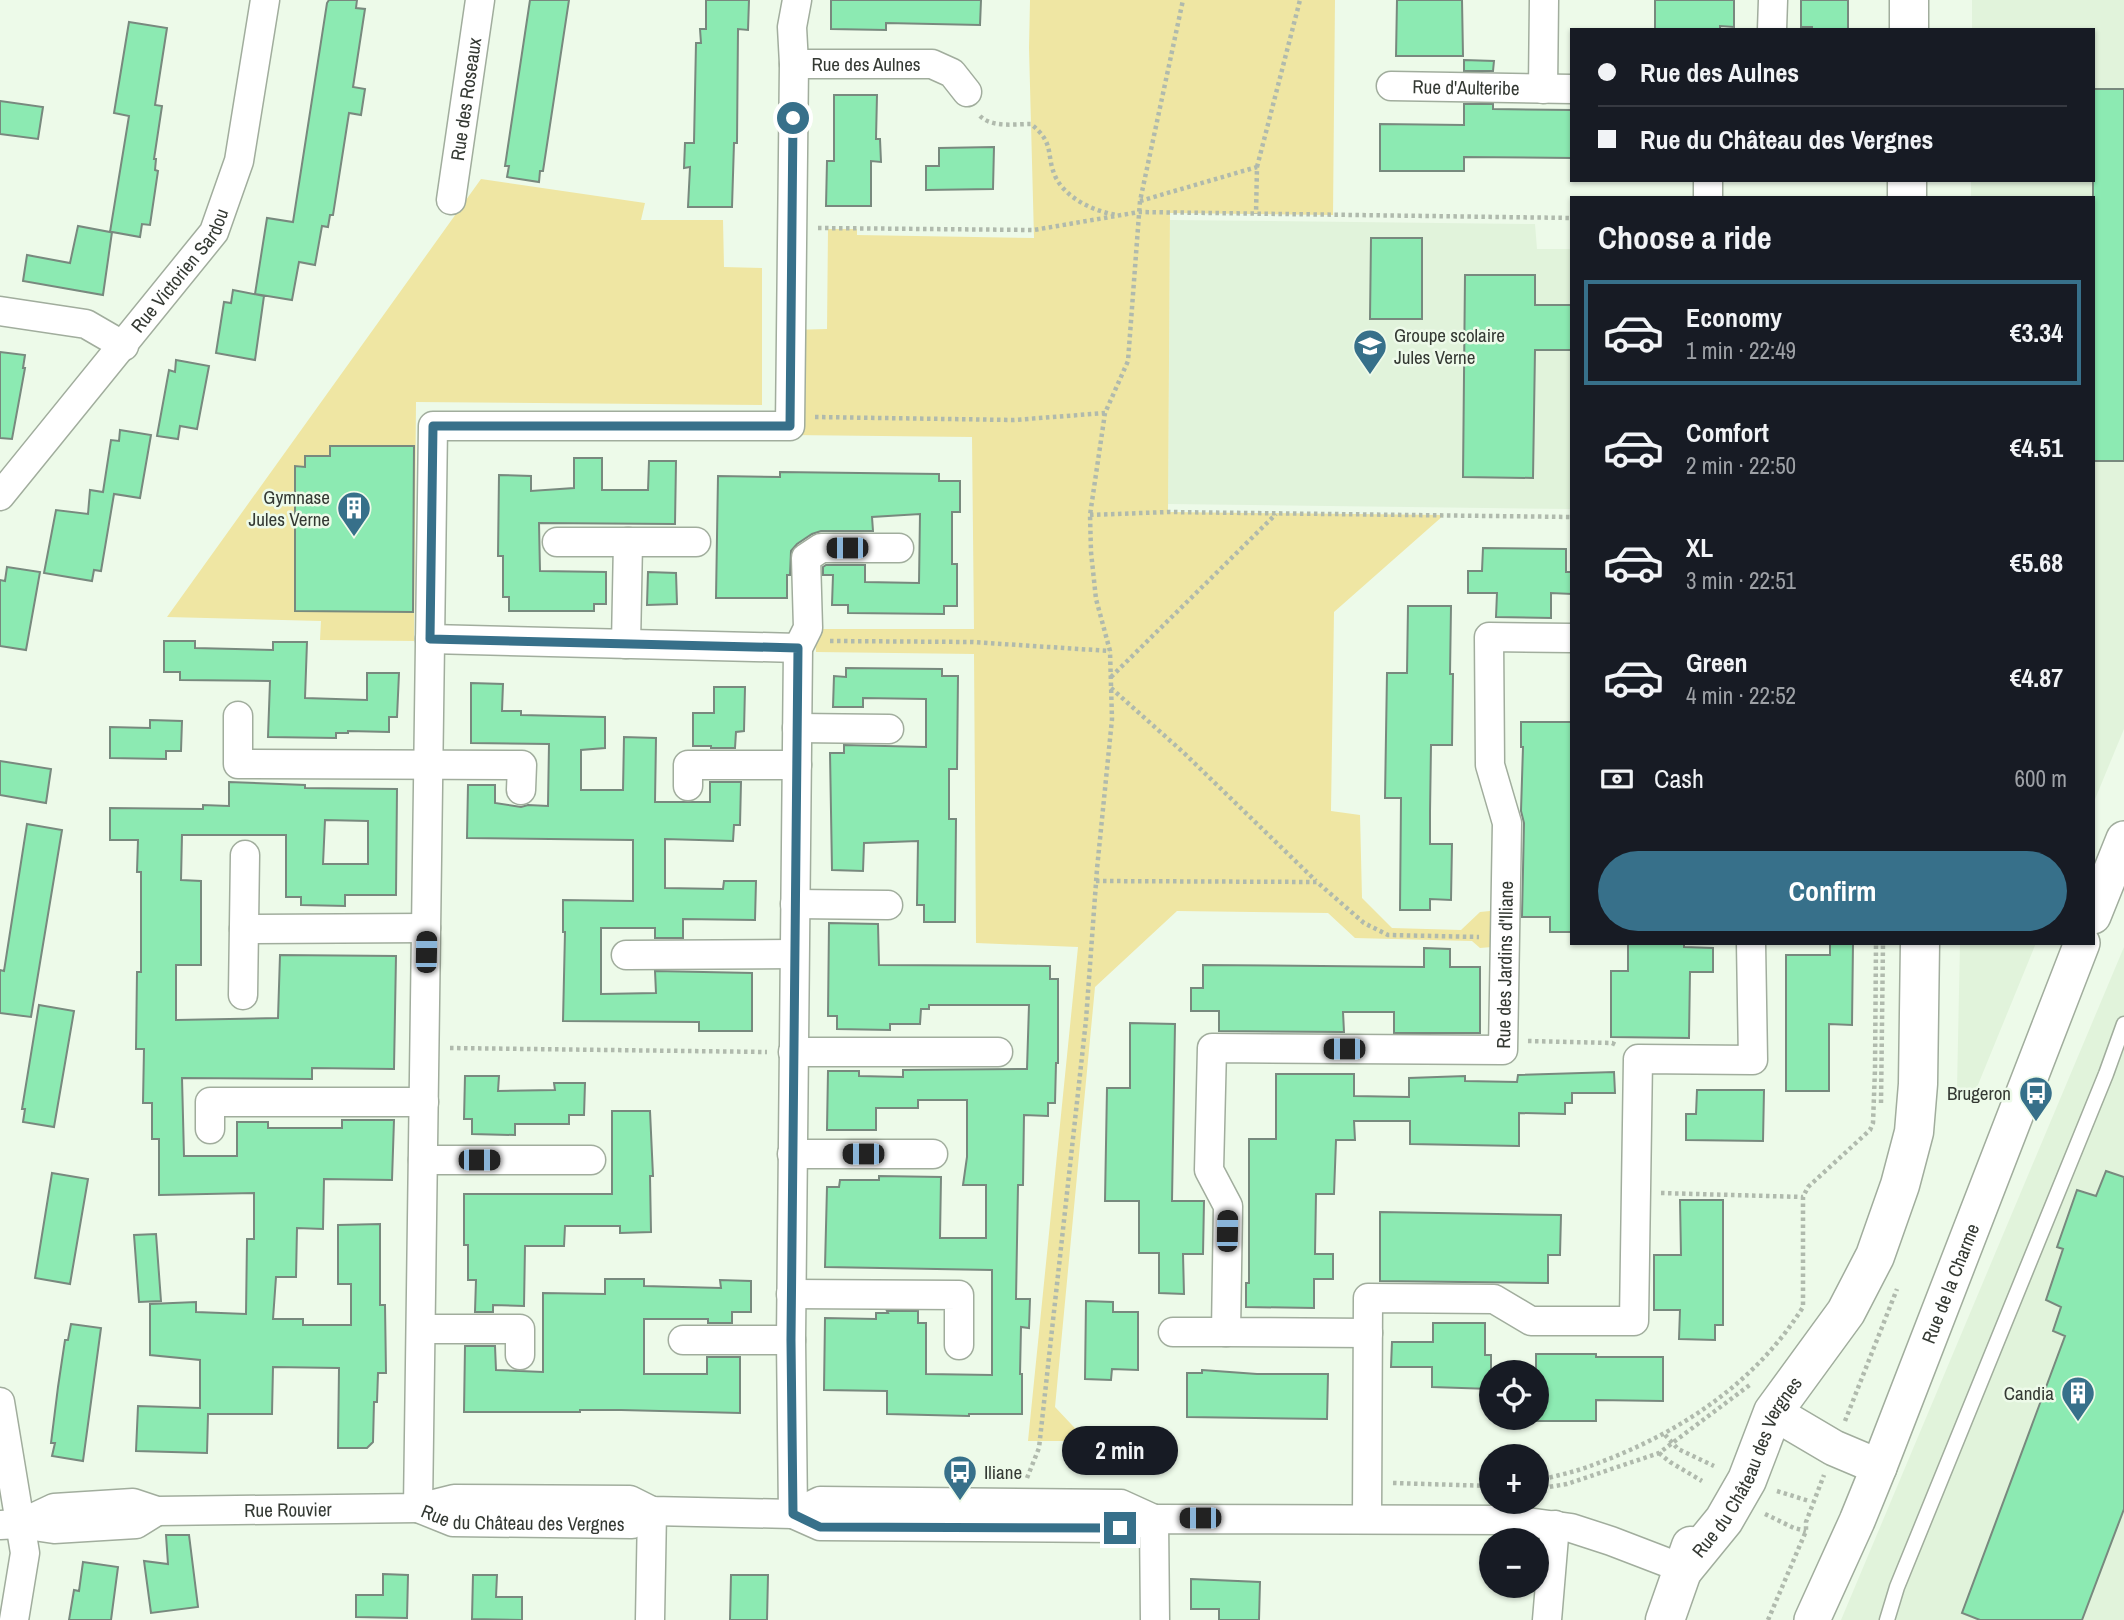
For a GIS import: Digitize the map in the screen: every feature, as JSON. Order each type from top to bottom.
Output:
[{"type":"main road","points":[[1909,0],[1909,28]]},
{"type":"main road","points":[[1928,0],[1928,28]]},
{"type":"main road","name":"Rue du Château des Vergnes","points":[[1899,945],[1897,1085],[1900,1185]]},
{"type":"main road","name":"Rue du Château des Vergnes","points":[[1684,1569],[1724,1520],[1746,1480],[1764,1396],[1846,1312],[1875,1256],[1900,1185],[1914,1132],[1918,1084],[1920,945]]},
{"type":"main road","points":[[1665,1620],[1684,1569]]},
{"type":"street","name":"Rue Victorien Sardou","points":[[0,496],[214,232],[239,161],[264,0]]},
{"type":"street","name":"Rue des Roseaux","points":[[451,200],[480,0]]},
{"type":"street","name":"Rue des Aulnes","points":[[790,417],[794,64],[792,27],[797,0]]},
{"type":"street","name":"Rue d'Aulteribe","points":[[1543,89],[1544,0]]},
{"type":"street","points":[[1772,28],[1773,0]]},
{"type":"street","name":"Rue des Aulnes","points":[[794,64],[932,64],[953,73],[967,92]]},
{"type":"street","name":"Rue d'Aulteribe","points":[[1391,86],[1570,89]]},
{"type":"street","points":[[0,311],[86,324],[124,346]]},
{"type":"street","points":[[418,1508],[433,426],[790,426],[790,417]]},
{"type":"street","points":[[557,542],[696,542]]},
{"type":"street","points":[[626,644],[628,542]]},
{"type":"street","points":[[793,1514],[791,1294],[797,728],[799,644],[808,628],[806,558],[821,548],[899,548]]},
{"type":"street","name":"Rue des Jardins d'Iliane","points":[[1226,1332],[1228,1206],[1209,1170],[1212,1048],[1503,1050],[1507,823],[1490,765],[1489,637],[1570,638]]},
{"type":"street","points":[[430,639],[626,644],[799,644]]},
{"type":"street","points":[[239,716],[238,764],[522,765],[521,790]]},
{"type":"street","points":[[797,728],[889,729]]},
{"type":"street","points":[[688,786],[688,765],[797,765]]},
{"type":"street","points":[[2095,911],[2124,839]]},
{"type":"street","points":[[243,995],[245,855]]},
{"type":"street","points":[[795,904],[888,905]]},
{"type":"street","points":[[244,929],[426,929]]},
{"type":"street","points":[[1367,1519],[1368,1298],[1494,1299],[1531,1321],[1634,1321],[1638,1059],[1753,1060],[1751,945]]},
{"type":"street","name":"Rue de la Charme","points":[[1812,1620],[1879,1467],[2081,945]]},
{"type":"street","points":[[626,955],[794,954]]},
{"type":"street","points":[[793,1052],[998,1052]]},
{"type":"street","points":[[210,1129],[210,1102],[424,1102]]},
{"type":"street","points":[[792,1154],[933,1154]]},
{"type":"street","points":[[423,1160],[591,1160]]},
{"type":"street","points":[[791,1294],[960,1295],[959,1345]]},
{"type":"street","points":[[421,1329],[520,1329],[520,1355]]},
{"type":"street","points":[[1173,1332],[1368,1333]]},
{"type":"street","points":[[683,1340],[791,1340]]},
{"type":"street","points":[[1764,1396],[1834,1448],[1879,1467]]},
{"type":"street","points":[[2,1420],[10,1525],[25,1553],[14,1620]]},
{"type":"street","name":"Rue du Château des Vergnes","points":[[418,1508],[454,1499],[630,1500],[652,1511],[793,1514],[820,1527],[1120,1528],[1154,1519],[1511,1520],[1555,1525],[1611,1541],[1684,1569]]},
{"type":"street","name":"Rue du Château des Vergnes","points":[[793,1514],[820,1502],[1022,1502],[1121,1504],[1154,1519]]},
{"type":"street","name":"Rue Rouvier","points":[[10,1525],[54,1508],[133,1503],[157,1511],[418,1508]]},
{"type":"street","points":[[650,1620],[652,1511]]},
{"type":"street","points":[[1154,1519],[1155,1620]]},
{"type":"street","points":[[1547,1620],[1555,1525]]},
{"type":"lane","points":[[1887,1620],[1897,1587],[2101,1087],[2124,1024]]},
{"type":"path","points":[[1022,1502],[1025,1482],[1039,1448],[1086,1020],[1112,719],[1110,651],[1096,599],[1090,515],[1105,413],[1128,361],[1140,201],[1183,0]]},
{"type":"path","points":[[1256,214],[1257,167],[1300,0]]},
{"type":"path","points":[[967,92],[983,120],[999,124],[1031,124],[1046,139],[1055,176],[1063,188],[1089,207],[1120,215]]},
{"type":"path","points":[[1140,201],[1257,167]]},
{"type":"path","points":[[792,228],[1034,230],[1139,212],[1570,218]]},
{"type":"path","points":[[790,417],[1014,420],[1105,413]]},
{"type":"path","points":[[1090,515],[1168,512],[1570,517]]},
{"type":"path","points":[[1111,677],[1276,514]]},
{"type":"path","points":[[799,644],[972,642],[1110,651]]},
{"type":"path","points":[[1111,688],[1364,923],[1388,935],[1505,937]]},
{"type":"path","points":[[1096,881],[1317,882]]},
{"type":"path","points":[[1549,1478],[1592,1466],[1665,1435],[1709,1406],[1746,1377],[1777,1344],[1804,1307],[1802,1197],[1808,1187],[1870,1130],[1872,1123],[1876,945]]},
{"type":"path","points":[[1880,1115],[1883,945]]},
{"type":"path","points":[[1503,1040],[1612,1043],[1638,1059]]},
{"type":"path","points":[[425,1048],[793,1052]]},
{"type":"path","points":[[1636,1193],[1802,1197]]},
{"type":"path","points":[[1549,1487],[1567,1484],[1659,1453],[1672,1443],[1764,1396]]},
{"type":"path","points":[[1665,1435],[1678,1449],[1714,1466]]},
{"type":"path","points":[[1659,1453],[1702,1481]]},
{"type":"path","points":[[1367,1482],[1479,1486]]},
{"type":"path","points":[[1766,1487],[1809,1502]]},
{"type":"path","points":[[1761,1511],[1794,1528],[1806,1531],[1768,1620]]},
{"type":"shaded area","points":[[1030,0],[1335,0],[1333,215],[1170,213],[1168,512],[1444,515],[1334,612],[1331,811],[1360,815],[1362,898],[1392,928],[1461,930],[1480,912],[1490,911],[1492,947],[1480,948],[1472,941],[1355,938],[1328,913],[1177,911],[1095,987],[1055,1407],[1087,1441],[1028,1441],[1078,947],[976,943],[974,654],[816,652],[815,629],[974,629],[972,437],[790,435],[791,330],[827,329],[828,229],[857,229],[857,235],[1034,238]]},
{"type":"shaded area","points":[[1972,0],[2124,0],[2124,729],[2095,799],[2095,196],[1971,196],[1971,182],[2095,182],[2095,28],[1972,28]]},
{"type":"shaded area","points":[[481,179],[645,203],[641,220],[723,220],[724,267],[762,268],[762,405],[416,402],[414,641],[320,640],[321,621],[167,617]]},
{"type":"shaded area","name":"Groupe scolaire Jules Verne","points":[[1170,220],[1535,224],[1537,249],[1570,249],[1570,509],[1168,504]]},
{"type":"shaded area","points":[[1960,945],[2035,945],[1973,1097],[1957,1089]]},
{"type":"shaded area","points":[[2124,947],[2124,1620],[1841,1620]]},
{"type":"building","points":[[329,0],[357,0],[356,8],[365,9],[353,87],[365,89],[361,115],[349,113],[333,215],[330,215],[328,227],[322,226],[315,265],[299,262],[292,300],[255,294],[267,218],[293,222]]},
{"type":"building","points":[[530,0],[569,0],[543,171],[540,171],[539,182],[507,177],[509,166],[505,166]]},
{"type":"building","points":[[706,0],[749,0],[748,30],[738,29],[737,143],[734,143],[732,207],[688,207],[690,167],[684,168],[685,143],[694,143],[696,43],[701,43],[700,29],[706,29]]},
{"type":"building","points":[[831,0],[981,0],[980,25],[886,23],[886,30],[831,29]]},
{"type":"building","points":[[1397,0],[1462,0],[1463,56],[1396,56]]},
{"type":"building","points":[[1655,0],[1734,0],[1734,27],[1655,28]]},
{"type":"building","points":[[1801,0],[1848,0],[1848,28],[1801,27]]},
{"type":"building","points":[[129,22],[167,28],[155,105],[162,106],[154,159],[155,170],[158,171],[150,225],[142,224],[140,237],[112,232],[103,295],[23,281],[27,255],[70,263],[78,226],[110,232],[129,116],[114,113]]},
{"type":"building","points":[[1464,60],[1494,61],[1493,71],[1464,71]]},
{"type":"building","points":[[2095,89],[2124,89],[2124,461],[2095,461]]},
{"type":"building","points":[[834,95],[877,95],[876,139],[880,139],[881,162],[871,161],[871,206],[826,206],[827,161],[834,161]]},
{"type":"building","points":[[0,101],[43,107],[38,139],[0,134]]},
{"type":"building","points":[[1464,104],[1493,104],[1493,109],[1570,110],[1570,158],[1464,157],[1464,171],[1380,171],[1380,124],[1464,125]]},
{"type":"building","points":[[994,147],[993,189],[926,190],[926,166],[939,166],[939,148]]},
{"type":"building","points":[[1371,238],[1422,238],[1422,319],[1370,319]]},
{"type":"building","points":[[1465,275],[1535,275],[1535,305],[1570,305],[1570,350],[1535,350],[1533,478],[1463,477]]},
{"type":"building","points":[[233,290],[264,296],[255,360],[216,353],[224,302],[231,303]]},
{"type":"building","points":[[0,352],[25,355],[12,439],[0,438]]},
{"type":"building","points":[[176,360],[209,366],[197,429],[180,426],[178,439],[157,436],[169,370],[175,372]]},
{"type":"building","points":[[120,430],[151,435],[140,498],[114,494],[101,571],[94,570],[92,581],[44,573],[56,510],[88,514],[90,490],[103,492],[111,440],[119,441]]},
{"type":"building","name":"Gymnase Jules Verne","points":[[330,446],[414,446],[413,612],[295,611],[295,466],[305,467],[305,456],[330,456]]},
{"type":"building","points":[[574,458],[602,458],[602,490],[648,490],[649,461],[676,461],[675,524],[539,523],[540,571],[606,572],[606,604],[594,604],[594,611],[509,611],[509,597],[503,597],[503,556],[498,556],[499,475],[531,476],[531,491],[574,488]]},
{"type":"building","points":[[780,472],[939,474],[939,481],[960,481],[960,512],[952,512],[952,564],[957,564],[957,606],[944,606],[944,614],[848,613],[848,605],[832,605],[833,575],[823,575],[823,567],[826,565],[865,565],[865,582],[919,583],[920,514],[872,517],[873,531],[821,531],[812,534],[791,551],[787,598],[716,598],[718,476],[780,477]]},
{"type":"building","points":[[1483,548],[1566,549],[1570,594],[1551,593],[1551,618],[1496,617],[1497,593],[1468,593],[1468,571],[1482,571]]},
{"type":"building","points":[[7,567],[40,572],[26,650],[0,646],[0,580],[5,581]]},
{"type":"building","points":[[648,572],[676,573],[677,604],[647,605]]},
{"type":"building","points":[[1408,606],[1451,606],[1452,745],[1431,745],[1430,844],[1452,844],[1451,900],[1430,899],[1430,910],[1400,910],[1401,798],[1385,798],[1387,673],[1407,673]]},
{"type":"building","points":[[164,641],[195,641],[195,648],[273,650],[273,642],[307,642],[305,698],[367,700],[367,673],[399,673],[397,717],[389,717],[389,732],[348,731],[336,733],[336,738],[268,737],[270,681],[180,680],[180,672],[164,672]]},
{"type":"building","points":[[846,668],[942,669],[942,676],[958,676],[957,769],[949,769],[949,819],[956,819],[955,922],[924,922],[924,905],[917,905],[918,841],[864,843],[863,871],[832,870],[830,753],[844,753],[844,745],[926,747],[926,699],[863,698],[863,707],[833,707],[834,676],[846,677]]},
{"type":"building","points":[[471,683],[503,684],[502,711],[521,711],[521,715],[605,717],[605,748],[581,750],[581,790],[623,790],[624,737],[656,738],[655,802],[710,802],[710,782],[741,782],[740,825],[734,825],[733,841],[665,839],[665,888],[723,889],[724,881],[756,881],[755,920],[683,919],[683,938],[655,938],[655,928],[601,928],[601,994],[656,993],[655,971],[752,973],[752,1031],[699,1031],[699,1022],[563,1021],[563,900],[633,901],[633,840],[467,838],[468,785],[495,785],[495,803],[521,807],[548,806],[549,744],[471,743]]},
{"type":"building","points":[[714,687],[745,687],[744,731],[736,732],[735,748],[693,746],[693,713],[714,713]]},
{"type":"building","points":[[150,720],[182,721],[181,751],[166,751],[166,759],[110,758],[110,727],[150,728]]},
{"type":"building","points":[[1521,722],[1570,722],[1570,932],[1550,932],[1550,917],[1522,917],[1524,823],[1521,811]]},
{"type":"building","points":[[0,761],[51,769],[46,803],[0,795]]},
{"type":"building","points":[[229,782],[305,785],[305,788],[397,789],[396,895],[345,895],[345,906],[301,905],[301,897],[286,897],[286,835],[182,835],[181,880],[201,881],[201,965],[176,965],[176,1020],[278,1018],[280,955],[396,956],[394,1069],[312,1068],[312,1079],[182,1078],[184,1156],[237,1156],[237,1122],[268,1122],[268,1128],[342,1128],[342,1120],[394,1120],[392,1180],[324,1179],[323,1229],[297,1228],[296,1277],[276,1277],[273,1319],[303,1319],[303,1325],[351,1325],[351,1284],[338,1284],[338,1225],[380,1224],[380,1305],[385,1305],[386,1373],[378,1373],[373,1442],[367,1448],[338,1448],[339,1368],[273,1367],[272,1414],[208,1414],[207,1453],[136,1451],[138,1406],[200,1408],[200,1360],[150,1355],[150,1304],[196,1302],[196,1312],[246,1314],[247,1239],[254,1239],[254,1193],[159,1195],[159,1139],[152,1139],[152,1103],[143,1103],[144,1049],[136,1049],[137,972],[141,972],[141,872],[137,872],[138,840],[110,840],[110,808],[203,809],[203,805],[229,806]],"holes":[[[325,820],[368,821],[368,864],[323,864]]]},
{"type":"building","points":[[27,824],[62,830],[31,1017],[0,1013],[0,970],[4,971]]},
{"type":"building","points":[[829,923],[878,924],[879,965],[1050,966],[1050,979],[1058,979],[1055,1103],[1048,1103],[1048,1116],[1024,1115],[1023,1185],[1018,1185],[1016,1299],[1030,1299],[1029,1328],[1021,1327],[1022,1414],[887,1414],[887,1391],[824,1390],[825,1318],[876,1319],[876,1313],[888,1313],[887,1311],[918,1311],[918,1323],[926,1323],[926,1374],[992,1375],[992,1270],[825,1267],[827,1187],[839,1187],[840,1180],[879,1180],[879,1176],[941,1177],[940,1238],[986,1238],[986,1185],[963,1185],[967,1157],[967,1100],[918,1100],[918,1108],[876,1108],[876,1130],[827,1130],[828,1071],[859,1071],[859,1076],[903,1077],[903,1070],[1027,1069],[1029,1005],[929,1005],[929,1009],[921,1009],[920,1024],[890,1024],[890,1030],[837,1029],[837,1016],[828,1016]]},
{"type":"building","points":[[1628,945],[1713,948],[1713,972],[1690,972],[1689,1038],[1611,1037],[1611,971],[1628,971]]},
{"type":"building","points":[[1830,945],[1853,945],[1852,1025],[1829,1024],[1829,1091],[1786,1091],[1786,955],[1830,955]]},
{"type":"building","points":[[1424,948],[1450,949],[1450,967],[1480,967],[1480,1033],[1394,1033],[1394,1012],[1343,1012],[1344,1032],[1219,1031],[1219,1011],[1191,1011],[1191,988],[1203,988],[1203,965],[1424,967]]},
{"type":"building","points":[[39,1005],[74,1011],[54,1127],[23,1122],[25,1109],[22,1109]]},
{"type":"building","points":[[1130,1023],[1175,1024],[1172,1201],[1204,1201],[1203,1254],[1183,1254],[1184,1294],[1159,1293],[1159,1253],[1139,1253],[1139,1201],[1105,1201],[1107,1088],[1130,1088]]},
{"type":"building","points":[[1614,1072],[1615,1093],[1572,1093],[1572,1103],[1565,1103],[1565,1114],[1519,1113],[1519,1146],[1410,1144],[1410,1121],[1354,1121],[1355,1140],[1336,1140],[1334,1194],[1316,1194],[1315,1254],[1333,1254],[1333,1279],[1314,1279],[1314,1308],[1246,1307],[1246,1283],[1249,1283],[1249,1139],[1276,1139],[1276,1074],[1354,1074],[1354,1096],[1409,1097],[1409,1078],[1465,1076],[1465,1081],[1517,1082],[1518,1075]]},
{"type":"building","points":[[465,1076],[499,1076],[498,1091],[555,1090],[554,1083],[585,1083],[584,1115],[569,1115],[569,1124],[515,1124],[515,1135],[472,1134],[472,1119],[464,1119]]},
{"type":"building","points":[[1697,1090],[1764,1090],[1763,1141],[1686,1140],[1686,1114],[1696,1114]]},
{"type":"building","points":[[612,1111],[650,1111],[653,1176],[650,1176],[651,1232],[620,1233],[620,1226],[565,1226],[564,1246],[525,1246],[524,1306],[493,1305],[493,1312],[475,1312],[476,1280],[468,1280],[468,1245],[464,1245],[464,1194],[612,1194]]},
{"type":"building","name":"Candia","points":[[2106,1171],[2124,1177],[2124,1509],[2082,1620],[1980,1620],[1962,1613],[2065,1336],[2053,1331],[2061,1307],[2046,1300],[2063,1249],[2057,1247],[2077,1190],[2096,1196]]},
{"type":"building","points":[[52,1173],[88,1179],[70,1284],[35,1278]]},
{"type":"building","points":[[1680,1200],[1723,1200],[1723,1325],[1715,1325],[1715,1340],[1679,1339],[1680,1310],[1654,1310],[1654,1255],[1681,1255]]},
{"type":"building","points":[[1380,1212],[1561,1215],[1560,1255],[1548,1255],[1548,1283],[1380,1281]]},
{"type":"building","points":[[156,1234],[161,1301],[139,1302],[134,1235]]},
{"type":"building","points":[[605,1279],[644,1279],[644,1286],[721,1288],[720,1280],[751,1281],[751,1312],[732,1312],[732,1323],[708,1323],[708,1319],[644,1319],[644,1374],[707,1374],[707,1357],[740,1357],[740,1413],[621,1410],[464,1412],[465,1346],[495,1346],[496,1370],[543,1372],[543,1293],[605,1294]]},
{"type":"building","points":[[1086,1301],[1113,1302],[1113,1312],[1138,1312],[1138,1370],[1112,1369],[1111,1380],[1085,1379]]},
{"type":"building","points":[[1433,1323],[1485,1323],[1485,1355],[1491,1355],[1491,1360],[1479,1360],[1479,1389],[1432,1387],[1432,1367],[1391,1367],[1392,1342],[1433,1342]]},
{"type":"building","points":[[71,1324],[101,1328],[83,1461],[52,1456],[55,1443],[51,1443],[58,1387],[65,1340],[68,1340]]},
{"type":"building","points":[[1536,1354],[1663,1357],[1663,1401],[1596,1400],[1596,1421],[1549,1421],[1549,1360],[1536,1360]]},
{"type":"building","points":[[1202,1370],[1257,1374],[1328,1374],[1327,1419],[1187,1417],[1187,1373],[1202,1373]]},
{"type":"building","points":[[166,1535],[189,1535],[198,1607],[151,1613],[144,1561],[168,1564]]},
{"type":"building","points":[[83,1562],[118,1567],[111,1620],[69,1620],[74,1590],[79,1591]]},
{"type":"building","points":[[383,1574],[408,1575],[407,1618],[356,1617],[356,1595],[383,1595]]},
{"type":"building","points":[[473,1575],[497,1575],[496,1597],[522,1597],[522,1620],[472,1619]]},
{"type":"building","points":[[731,1575],[768,1575],[767,1620],[730,1620]]},
{"type":"building","points":[[1191,1579],[1260,1582],[1259,1620],[1219,1620],[1219,1609],[1191,1609]]},
{"type":"place","name":"Groupe scolaire Jules Verne","points":[[1370,376]]},
{"type":"place","name":"Gymnase Jules Verne","points":[[354,538]]},
{"type":"place","name":"Brugeron","points":[[2036,1123]]},
{"type":"place","name":"Candia","points":[[2078,1423]]},
{"type":"place","name":"Iliane","points":[[960,1502]]},
{"type":"route","points":[[793,118],[790,426],[433,426],[430,639],[798,648],[791,1340],[793,1514],[820,1527],[1120,1528]]}]
